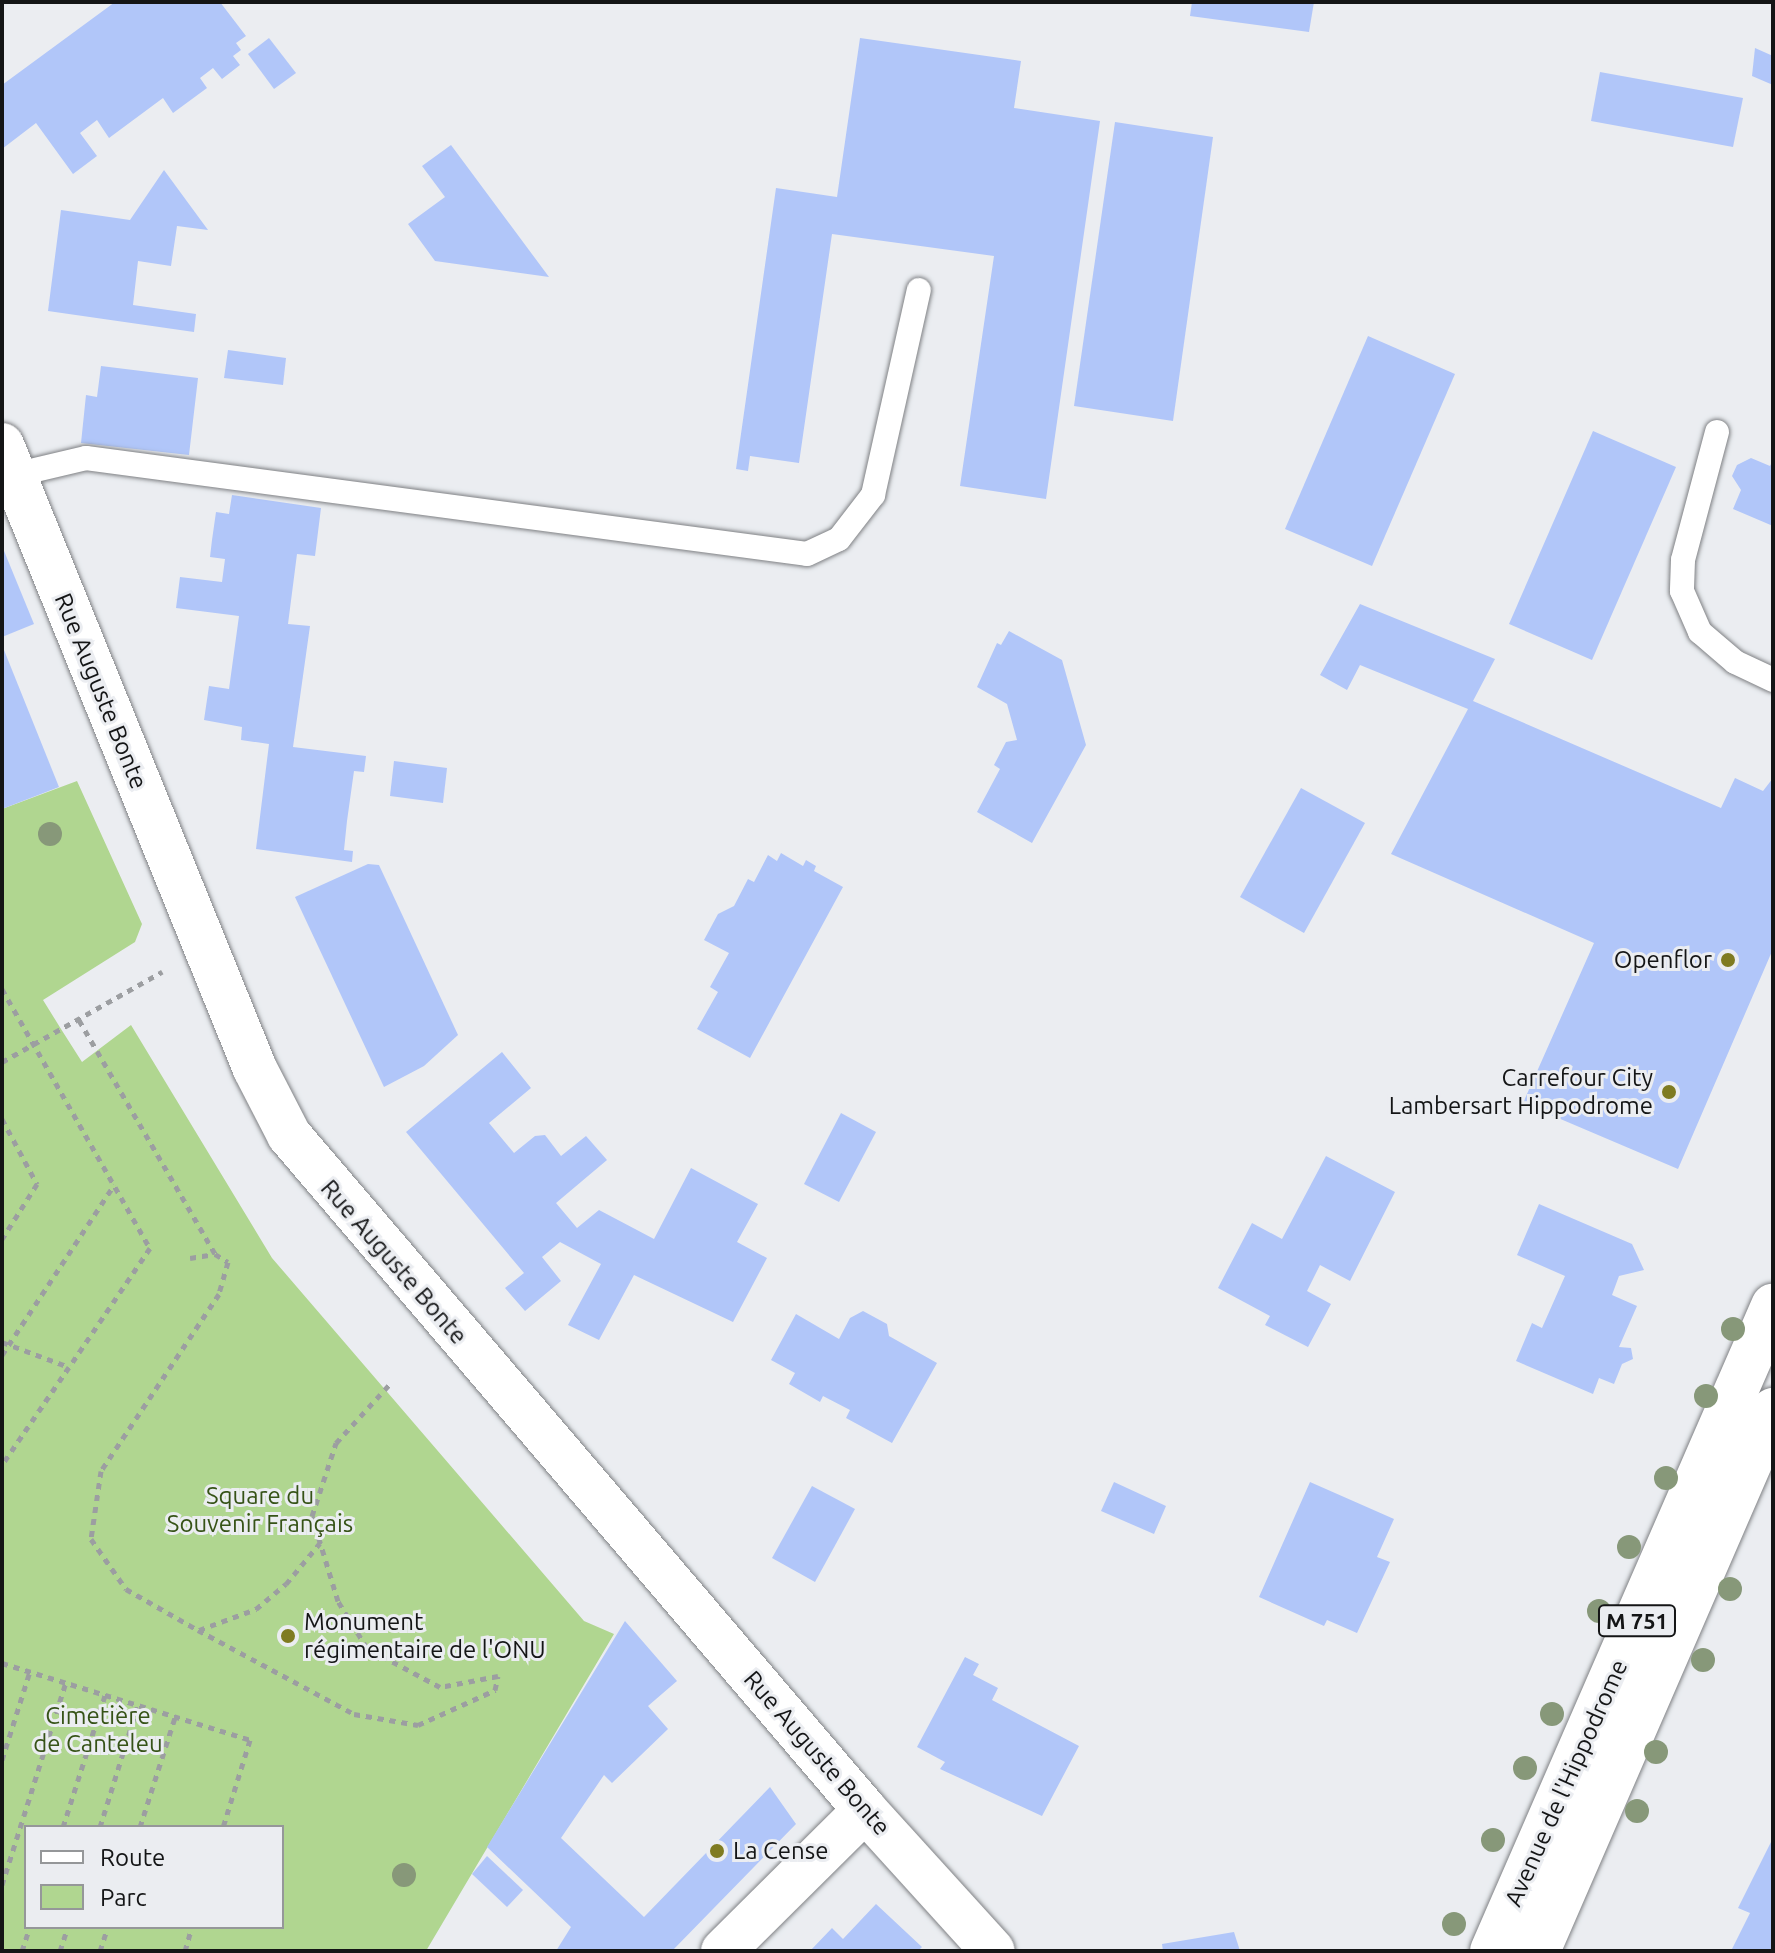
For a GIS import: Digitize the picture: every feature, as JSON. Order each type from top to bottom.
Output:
[{"type":"street","name":"Rue Auguste Bonte","points":[[8,460],[272,1107],[312,1166],[865,1810],[993,1951]]},
{"type":"street","name":"Avenue de l'Hippodrome","points":[[1492,1951],[1773,1306]]},
{"type":"street","name":"Avenue de l'Hippodrome","points":[[1538,1951],[1773,1410]]},
{"type":"street","points":[[723,1951],[865,1810]]},
{"type":"lane","points":[[8,460],[86,458],[807,554],[839,539],[873,495],[919,290]]},
{"type":"lane","points":[[1717,432],[1683,560],[1682,591],[1700,632],[1735,662],[1773,680]]},
{"type":"path","points":[[2,1062],[205,948]]},
{"type":"path","points":[[2,989],[150,1248],[2,1465]]},
{"type":"path","points":[[79,1020],[215,1254],[228,1262],[219,1294],[101,1471],[91,1539],[126,1589],[198,1630],[354,1714],[418,1725],[495,1690],[498,1676],[440,1687],[367,1648],[338,1601],[312,1516],[336,1443],[389,1385]]},
{"type":"path","points":[[2,1119],[37,1184],[2,1239]]},
{"type":"path","points":[[2,1355],[5,1343],[114,1185]]},
{"type":"path","points":[[190,1258],[215,1254]]},
{"type":"path","points":[[5,1343],[69,1367]]},
{"type":"path","points":[[198,1630],[256,1609],[286,1584],[320,1543]]},
{"type":"path","points":[[2,1663],[250,1740],[224,1825]]},
{"type":"path","points":[[2,1760],[30,1671]]},
{"type":"path","points":[[2,1885],[66,1682]]},
{"type":"path","points":[[64,1825],[105,1695]]},
{"type":"path","points":[[101,1825],[138,1705]]},
{"type":"path","points":[[141,1825],[175,1717]]},
{"type":"path","points":[[22,1951],[29,1929]]},
{"type":"path","points":[[60,1951],[67,1929]]},
{"type":"path","points":[[100,1951],[107,1929]]},
{"type":"path","points":[[185,1951],[191,1929]]},
{"type":"green space","points":[[77,781],[142,924],[135,942],[43,1000],[82,1062],[131,1025],[272,1258],[584,1621],[614,1634],[426,1951],[2,1951],[2,809]]},
{"type":"building","points":[[115,2],[220,2],[246,36],[236,43],[241,50],[233,56],[240,65],[222,79],[213,68],[200,78],[207,88],[173,113],[163,98],[109,138],[97,120],[80,133],[97,156],[73,174],[36,123],[2,149],[2,85]]},
{"type":"building","points":[[1192,2],[1314,2],[1309,32],[1190,16]]},
{"type":"building","points":[[269,38],[296,73],[274,89],[248,54]]},
{"type":"building","points":[[860,38],[1021,61],[1014,108],[1100,121],[1046,499],[960,486],[994,256],[832,234],[799,463],[750,456],[748,471],[736,469],[776,188],[837,197]]},
{"type":"building","points":[[1755,48],[1773,56],[1773,85],[1752,76]]},
{"type":"building","points":[[1600,72],[1743,98],[1733,147],[1591,121]]},
{"type":"building","points":[[1115,122],[1213,137],[1173,421],[1074,406]]},
{"type":"building","points":[[451,145],[549,277],[435,261],[408,224],[445,197],[422,166]]},
{"type":"building","points":[[164,170],[208,230],[177,226],[171,266],[138,261],[133,305],[196,314],[194,332],[48,311],[61,210],[130,220]]},
{"type":"building","points":[[1368,336],[1455,374],[1372,566],[1285,529]]},
{"type":"building","points":[[228,350],[286,358],[283,385],[224,378]]},
{"type":"building","points":[[101,366],[198,378],[189,455],[81,443],[86,395],[97,397]]},
{"type":"building","points":[[1593,431],[1676,467],[1592,660],[1509,624]]},
{"type":"building","points":[[1751,458],[1770,466],[1773,460],[1773,526],[1733,509],[1741,490],[1732,476],[1737,465]]},
{"type":"building","points":[[232,495],[321,508],[315,556],[297,554],[288,624],[310,626],[293,747],[366,756],[364,772],[354,771],[347,821],[344,850],[353,851],[352,862],[256,849],[269,744],[241,740],[242,727],[204,720],[209,686],[229,689],[239,616],[176,608],[180,577],[222,582],[225,559],[210,557],[216,512],[229,514]]},
{"type":"building","points":[[2,546],[34,624],[2,637]]},
{"type":"building","points":[[1360,604],[1495,659],[1473,701],[1721,808],[1735,778],[1763,791],[1773,778],[1773,949],[1678,1169],[1523,1103],[1594,943],[1391,854],[1468,709],[1360,665],[1347,690],[1320,675]]},
{"type":"building","points":[[1009,631],[1062,660],[1086,745],[1032,843],[977,812],[1000,769],[994,765],[1006,742],[1017,740],[1007,704],[977,687],[997,643],[1001,645]]},
{"type":"building","points":[[2,645],[59,787],[2,809]]},
{"type":"building","points":[[394,761],[447,768],[443,803],[390,796]]},
{"type":"building","points":[[1301,788],[1365,823],[1304,933],[1240,897]]},
{"type":"building","points":[[781,853],[803,866],[806,860],[816,866],[814,871],[843,887],[750,1058],[697,1029],[718,992],[710,987],[729,953],[704,940],[718,914],[734,906],[748,879],[754,882],[768,855],[777,861]]},
{"type":"building","points":[[368,864],[379,865],[458,1035],[424,1066],[384,1087],[295,897]]},
{"type":"building","points":[[502,1052],[531,1088],[489,1123],[514,1153],[535,1136],[545,1135],[561,1156],[586,1136],[607,1160],[556,1203],[577,1228],[599,1210],[654,1239],[691,1168],[758,1204],[737,1242],[767,1258],[733,1322],[634,1275],[599,1340],[568,1325],[601,1264],[560,1242],[542,1257],[561,1281],[525,1311],[505,1288],[524,1273],[406,1132]]},
{"type":"building","points":[[841,1113],[876,1132],[839,1202],[804,1184]]},
{"type":"building","points":[[1326,1156],[1395,1192],[1350,1281],[1320,1265],[1307,1291],[1331,1304],[1308,1347],[1265,1325],[1270,1316],[1218,1288],[1252,1223],[1282,1239]]},
{"type":"building","points":[[1539,1204],[1632,1244],[1644,1270],[1619,1276],[1612,1295],[1637,1306],[1619,1347],[1631,1348],[1633,1359],[1622,1364],[1614,1384],[1599,1378],[1593,1394],[1516,1361],[1532,1323],[1542,1328],[1565,1276],[1517,1255]]},
{"type":"building","points":[[863,1311],[887,1324],[889,1336],[937,1363],[892,1443],[846,1418],[850,1410],[823,1396],[820,1402],[789,1384],[795,1373],[771,1360],[796,1314],[839,1339],[850,1318]]},
{"type":"building","points":[[1114,1482],[1166,1506],[1154,1534],[1101,1511]]},
{"type":"building","points":[[1310,1482],[1394,1519],[1377,1557],[1390,1562],[1357,1633],[1327,1620],[1324,1626],[1259,1597]]},
{"type":"building","points":[[812,1486],[855,1509],[815,1582],[772,1558]]},
{"type":"building","points":[[625,1621],[677,1681],[648,1706],[668,1729],[612,1783],[604,1775],[561,1838],[644,1917],[770,1787],[796,1824],[672,1951],[556,1951],[571,1927],[487,1847]]},
{"type":"building","points":[[965,1657],[979,1664],[973,1675],[998,1688],[992,1700],[1079,1746],[1042,1816],[940,1769],[945,1762],[917,1747]]},
{"type":"building","points":[[1773,1838],[1773,1951],[1731,1951],[1750,1913],[1738,1908]]},
{"type":"building","points":[[487,1856],[523,1890],[507,1907],[472,1874]]},
{"type":"building","points":[[876,1904],[922,1947],[918,1951],[810,1951],[832,1928],[843,1939]]},
{"type":"building","points":[[1234,1932],[1240,1951],[1163,1951],[1162,1944]]},
{"type":"place","name":"Openflor","points":[[1728,960]]},
{"type":"place","name":"Carrefour City Lambersart Hippodrome","points":[[1669,1092]]},
{"type":"place","name":"Monument régimentaire de l'ONU","points":[[288,1636]]},
{"type":"place","name":"La Cense","points":[[717,1851]]},
{"type":"park label","name":"Square du Souvenir Français","points":[[260,1510]]},
{"type":"park label","name":"Cimetière de Canteleu","points":[[98,1730]]}]
